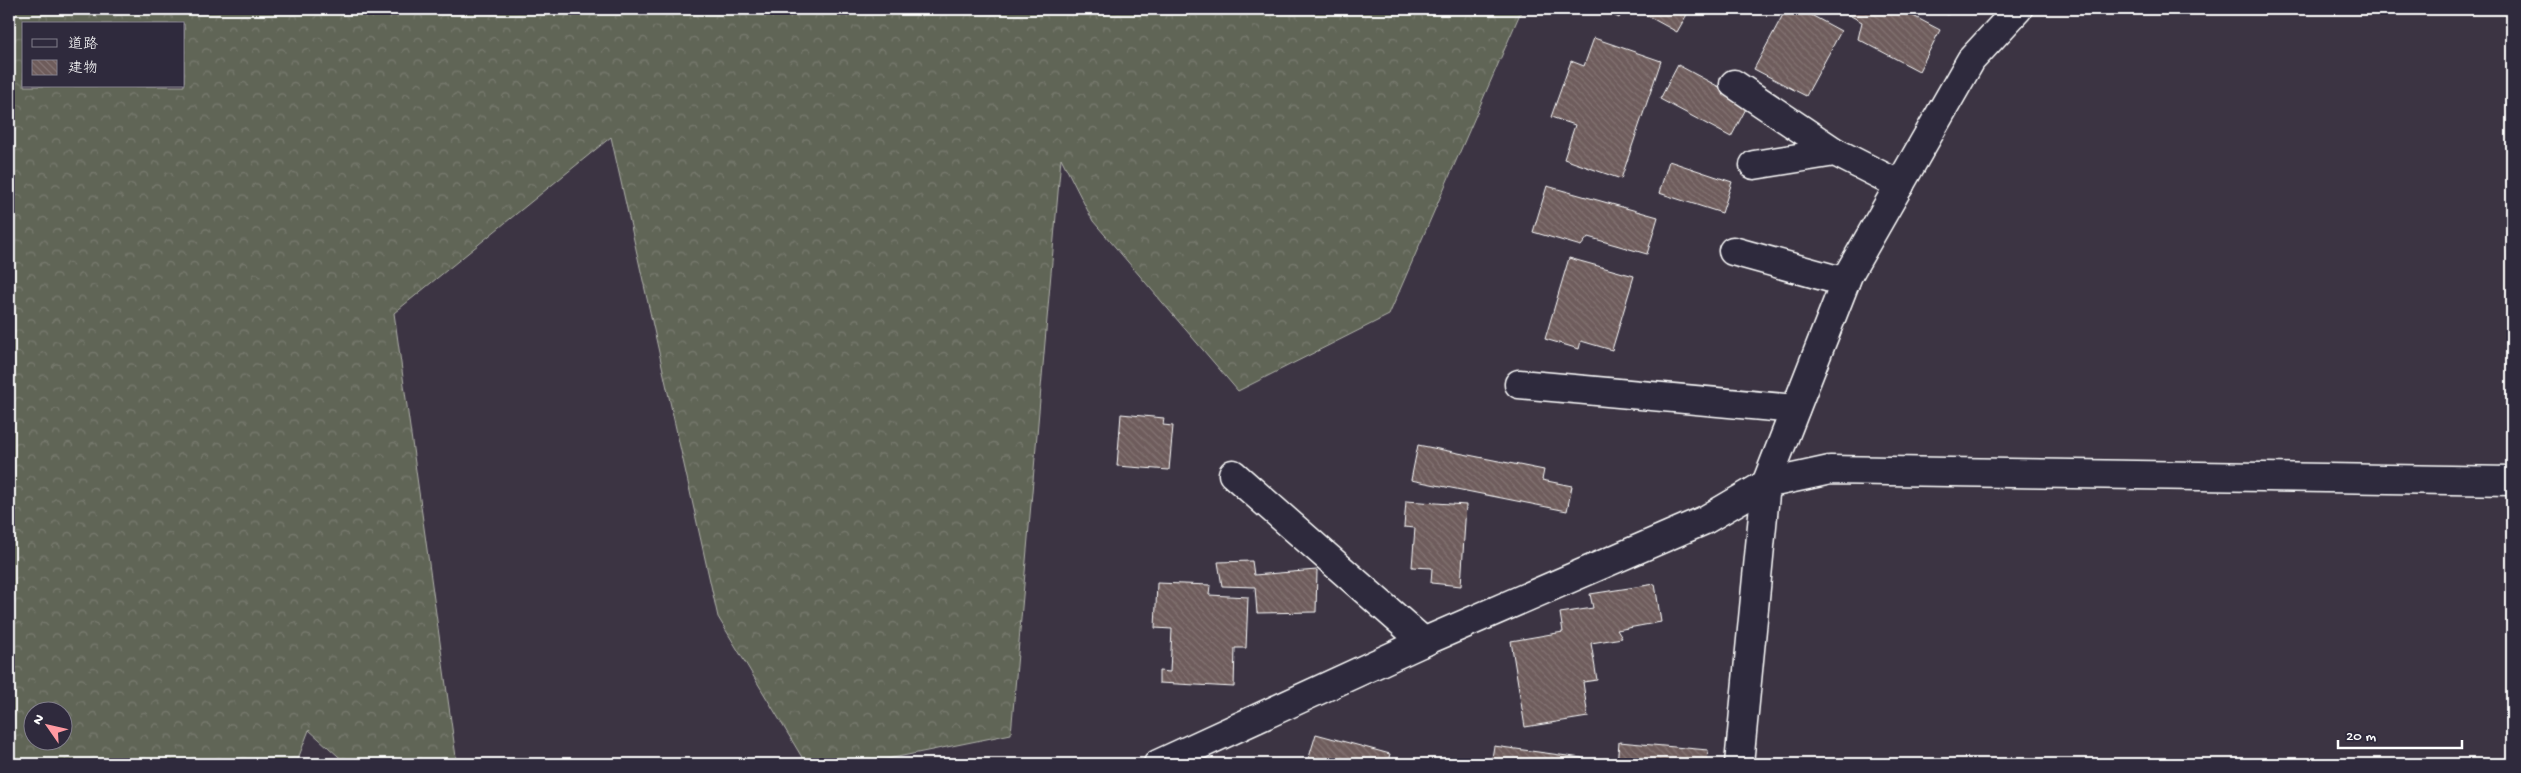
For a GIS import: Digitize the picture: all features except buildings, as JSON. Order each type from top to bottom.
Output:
[{"type":"street","points":[[1738,764],[1766,484],[1845,282],[1971,60],[2018,9]]},
{"type":"street","points":[[1734,84],[1835,152],[1900,184]]},
{"type":"street","points":[[1754,164],[1835,152]]},
{"type":"street","points":[[1733,251],[1845,282]]},
{"type":"street","points":[[1519,384],[1795,410]]},
{"type":"street","points":[[1167,760],[1424,642],[1705,520],[1766,484],[1830,470],[2512,481]]},
{"type":"street","points":[[1232,474],[1424,642]]},
{"type":"street","points":[[1167,760],[1202,764]]},
{"type":"green space","points":[[9,9],[1522,9],[1389,315],[1238,391],[1093,221],[1061,158],[1011,734],[863,764],[806,764],[718,617],[611,137],[394,313],[457,764],[347,764],[309,730],[296,764],[9,764]]}]
